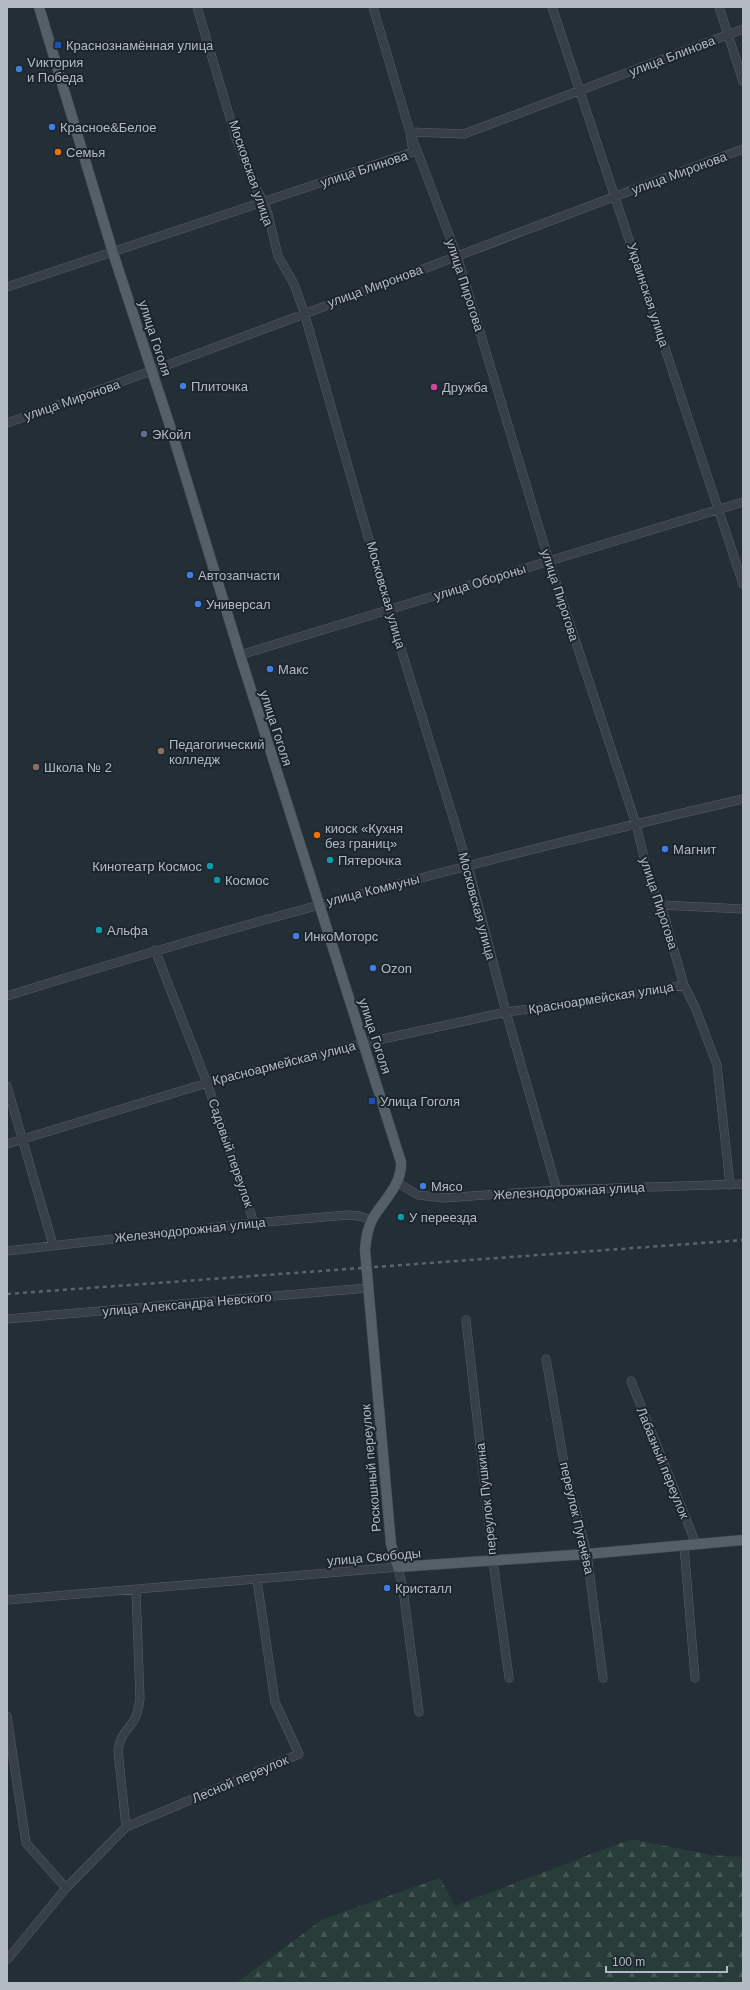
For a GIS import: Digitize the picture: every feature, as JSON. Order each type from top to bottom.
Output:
[{"type":"main road","name":"улица Гоголя","points":[[39,7],[113,253],[171,429],[240,655],[401,1162],[398,1183],[372,1220],[366,1239],[366,1268]]},
{"type":"main road","name":"Роскошный переулок","points":[[366,1268],[391,1544],[398,1567]]},
{"type":"main road","name":"улица Свободы","points":[[398,1567],[587,1554],[743,1540]]},
{"type":"street","name":"Московская улица","points":[[197,7],[236,138],[254,185],[264,202],[278,256],[294,284],[304,312],[389,610],[468,866],[506,1012],[557,1190]]},
{"type":"street","name":"улица Пирогова","points":[[373,7],[410,132],[457,256],[549,561],[636,824],[650,883],[661,905],[684,985],[695,1007],[717,1066],[730,1185]]},
{"type":"street","name":"Украинская улица","points":[[552,7],[720,509],[743,584]]},
{"type":"street","points":[[719,7],[743,81]]},
{"type":"street","name":"улица Блинова","points":[[7,287],[413,152],[410,132],[464,134],[743,29]]},
{"type":"street","name":"улица Миронова","points":[[7,423],[152,371],[304,312],[743,149]]},
{"type":"street","name":"улица Обороны","points":[[240,655],[743,502]]},
{"type":"street","name":"улица Коммуны","points":[[7,996],[155,950],[319,904],[636,824],[743,799]]},
{"type":"street","points":[[661,905],[743,910]]},
{"type":"street","name":"Садовый переулок","points":[[155,950],[207,1082],[254,1223]]},
{"type":"street","name":"Красноармейская улица","points":[[7,1144],[207,1082],[364,1043],[506,1012],[608,999],[684,985]]},
{"type":"street","points":[[7,1086],[53,1246]]},
{"type":"street","name":"Железнодорожная улица","points":[[398,1183],[418,1194],[436,1198],[557,1190],[743,1184]]},
{"type":"street","name":"Железнодорожная улица","points":[[7,1251],[254,1223],[348,1215],[359,1216],[372,1220]]},
{"type":"street","name":"улица Александра Невского","points":[[7,1319],[368,1288]]},
{"type":"street","name":"переулок Пушкина","points":[[466,1320],[493,1561],[509,1678]]},
{"type":"street","name":"переулок Пугачёва","points":[[546,1360],[566,1474],[587,1554],[603,1678]]},
{"type":"street","name":"Лабазный переулок","points":[[631,1381],[696,1544]]},
{"type":"street","points":[[684,1546],[695,1678]]},
{"type":"street","name":"улица Свободы","points":[[7,1600],[398,1567]]},
{"type":"street","name":"Роскошный переулок","points":[[398,1567],[403,1589],[419,1712]]},
{"type":"street","name":"Лесной переулок","points":[[126,1827],[299,1754],[275,1702],[257,1580]]},
{"type":"street","points":[[7,1960],[66,1888],[126,1827],[118,1743],[138,1711],[140,1699],[136,1590]]},
{"type":"street","points":[[7,1716],[26,1843],[66,1888]]},
{"type":"green space","points":[[631,1839],[711,1855],[743,1857],[743,1983],[236,1983],[323,1919],[440,1878],[455,1906]]},
{"type":"railway","points":[[7,1294],[743,1240]]},
{"type":"place","name":"Краснознамённая улица","points":[[58,45]]},
{"type":"place","name":"Vиктория и Победа","points":[[19,69]]},
{"type":"place","name":"Красное&Белое","points":[[52,127]]},
{"type":"place","name":"Семья","points":[[58,152]]},
{"type":"place","name":"Плиточка","points":[[183,386]]},
{"type":"place","name":"Дружба","points":[[434,387]]},
{"type":"place","name":"ЭКойл","points":[[144,434]]},
{"type":"place","name":"Автозапчасти","points":[[190,575]]},
{"type":"place","name":"Универсал","points":[[198,604]]},
{"type":"place","name":"Макс","points":[[270,669]]},
{"type":"place","name":"Педагогический колледж","points":[[161,751]]},
{"type":"place","name":"Школа № 2","points":[[36,767]]},
{"type":"place","name":"киоск «Кухня без границ»","points":[[317,835]]},
{"type":"place","name":"Магнит","points":[[665,849]]},
{"type":"place","name":"Пятерочка","points":[[330,860]]},
{"type":"place","name":"Кинотеатр Космос","points":[[210,866]]},
{"type":"place","name":"Космос","points":[[217,880]]},
{"type":"place","name":"Альфа","points":[[99,930]]},
{"type":"place","name":"ИнкоМоторс","points":[[296,936]]},
{"type":"place","name":"Ozon","points":[[373,968]]},
{"type":"place","name":"Улица Гоголя","points":[[372,1101]]},
{"type":"place","name":"Мясо","points":[[423,1186]]},
{"type":"place","name":"У переезда","points":[[401,1217]]},
{"type":"place","name":"Кристалл","points":[[387,1588]]}]
